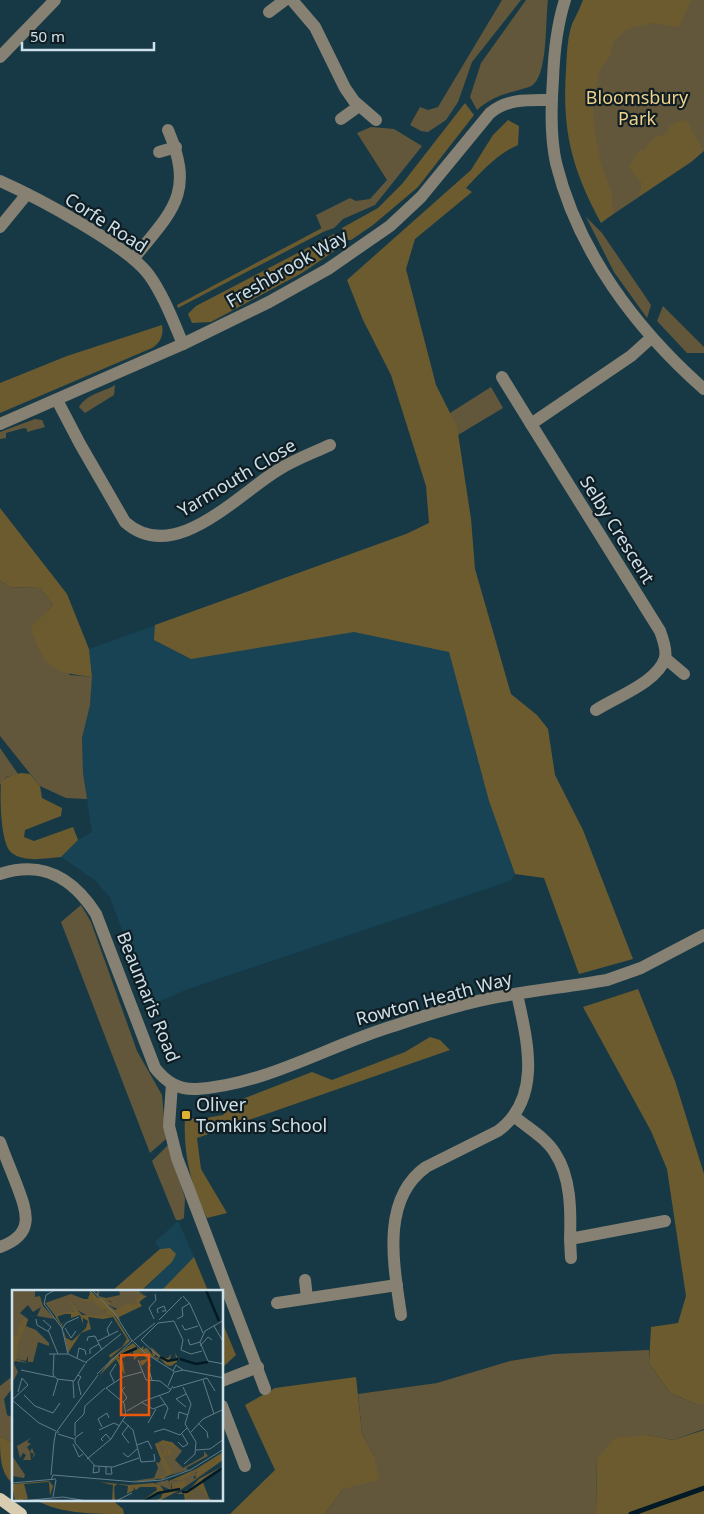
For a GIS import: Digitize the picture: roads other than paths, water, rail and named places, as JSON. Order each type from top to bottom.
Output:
[{"type":"main road","points":[[0,1499],[21,1514]]},
{"type":"street","points":[[0,57],[55,0]]},
{"type":"street","points":[[269,12],[285,0]]},
{"type":"street","points":[[292,0],[315,27],[337,74],[359,106],[376,120]]},
{"type":"street","points":[[565,0],[555,45],[552,100],[556,161],[573,213],[603,272],[651,338],[704,389]]},
{"type":"street","name":"Freshbrook Way","points":[[0,424],[183,344],[269,302],[328,269],[390,226],[421,197],[490,112],[511,101],[552,100]]},
{"type":"street","points":[[341,119],[359,106]]},
{"type":"street","points":[[134,258],[168,215],[180,191],[181,176],[176,147],[168,130]]},
{"type":"street","points":[[159,152],[176,147]]},
{"type":"street","name":"Corfe Road","points":[[0,181],[27,194],[134,258],[149,275],[160,294],[183,344]]},
{"type":"street","points":[[0,227],[27,194]]},
{"type":"street","points":[[531,424],[632,356],[651,338]]},
{"type":"street","name":"Selby Crescent","points":[[502,377],[660,631],[665,658]]},
{"type":"street","name":"Yarmouth Close","points":[[57,400],[83,450],[125,522],[133,529],[155,537],[178,533],[214,516],[278,470],[330,445]]},
{"type":"street","points":[[596,710],[643,683],[656,673],[665,658],[684,674]]},
{"type":"street","name":"Beaumaris Road","points":[[0,874],[23,870],[40,870],[70,883],[83,895],[96,914],[149,1056],[163,1078],[172,1084],[170,1126],[177,1158],[265,1389]]},
{"type":"street","name":"Rowton Heath Way","points":[[172,1084],[196,1089],[230,1083],[281,1068],[393,1026],[484,1000],[607,980],[624,975],[704,935]]},
{"type":"street","points":[[401,1315],[396,1285],[394,1228],[398,1204],[406,1187],[426,1167],[498,1131],[515,1117],[526,1092],[529,1071],[517,994]]},
{"type":"street","points":[[515,1117],[542,1138],[555,1152],[562,1166],[570,1209],[571,1258]]},
{"type":"street","points":[[0,1142],[24,1204],[27,1217],[20,1236],[12,1243],[0,1247]]},
{"type":"street","points":[[570,1239],[665,1221]]},
{"type":"street","points":[[305,1280],[307,1298]]},
{"type":"street","points":[[277,1303],[396,1285]]},
{"type":"street","points":[[224,1380],[258,1367]]},
{"type":"street","points":[[224,1411],[245,1466]]},
{"type":"waterway","points":[[631,1514],[704,1488]]},
{"type":"place","name":"Oliver Tomkins School","points":[[186,1115]]},
{"type":"park label","name":"Bloomsbury Park","points":[[637,108]]}]
